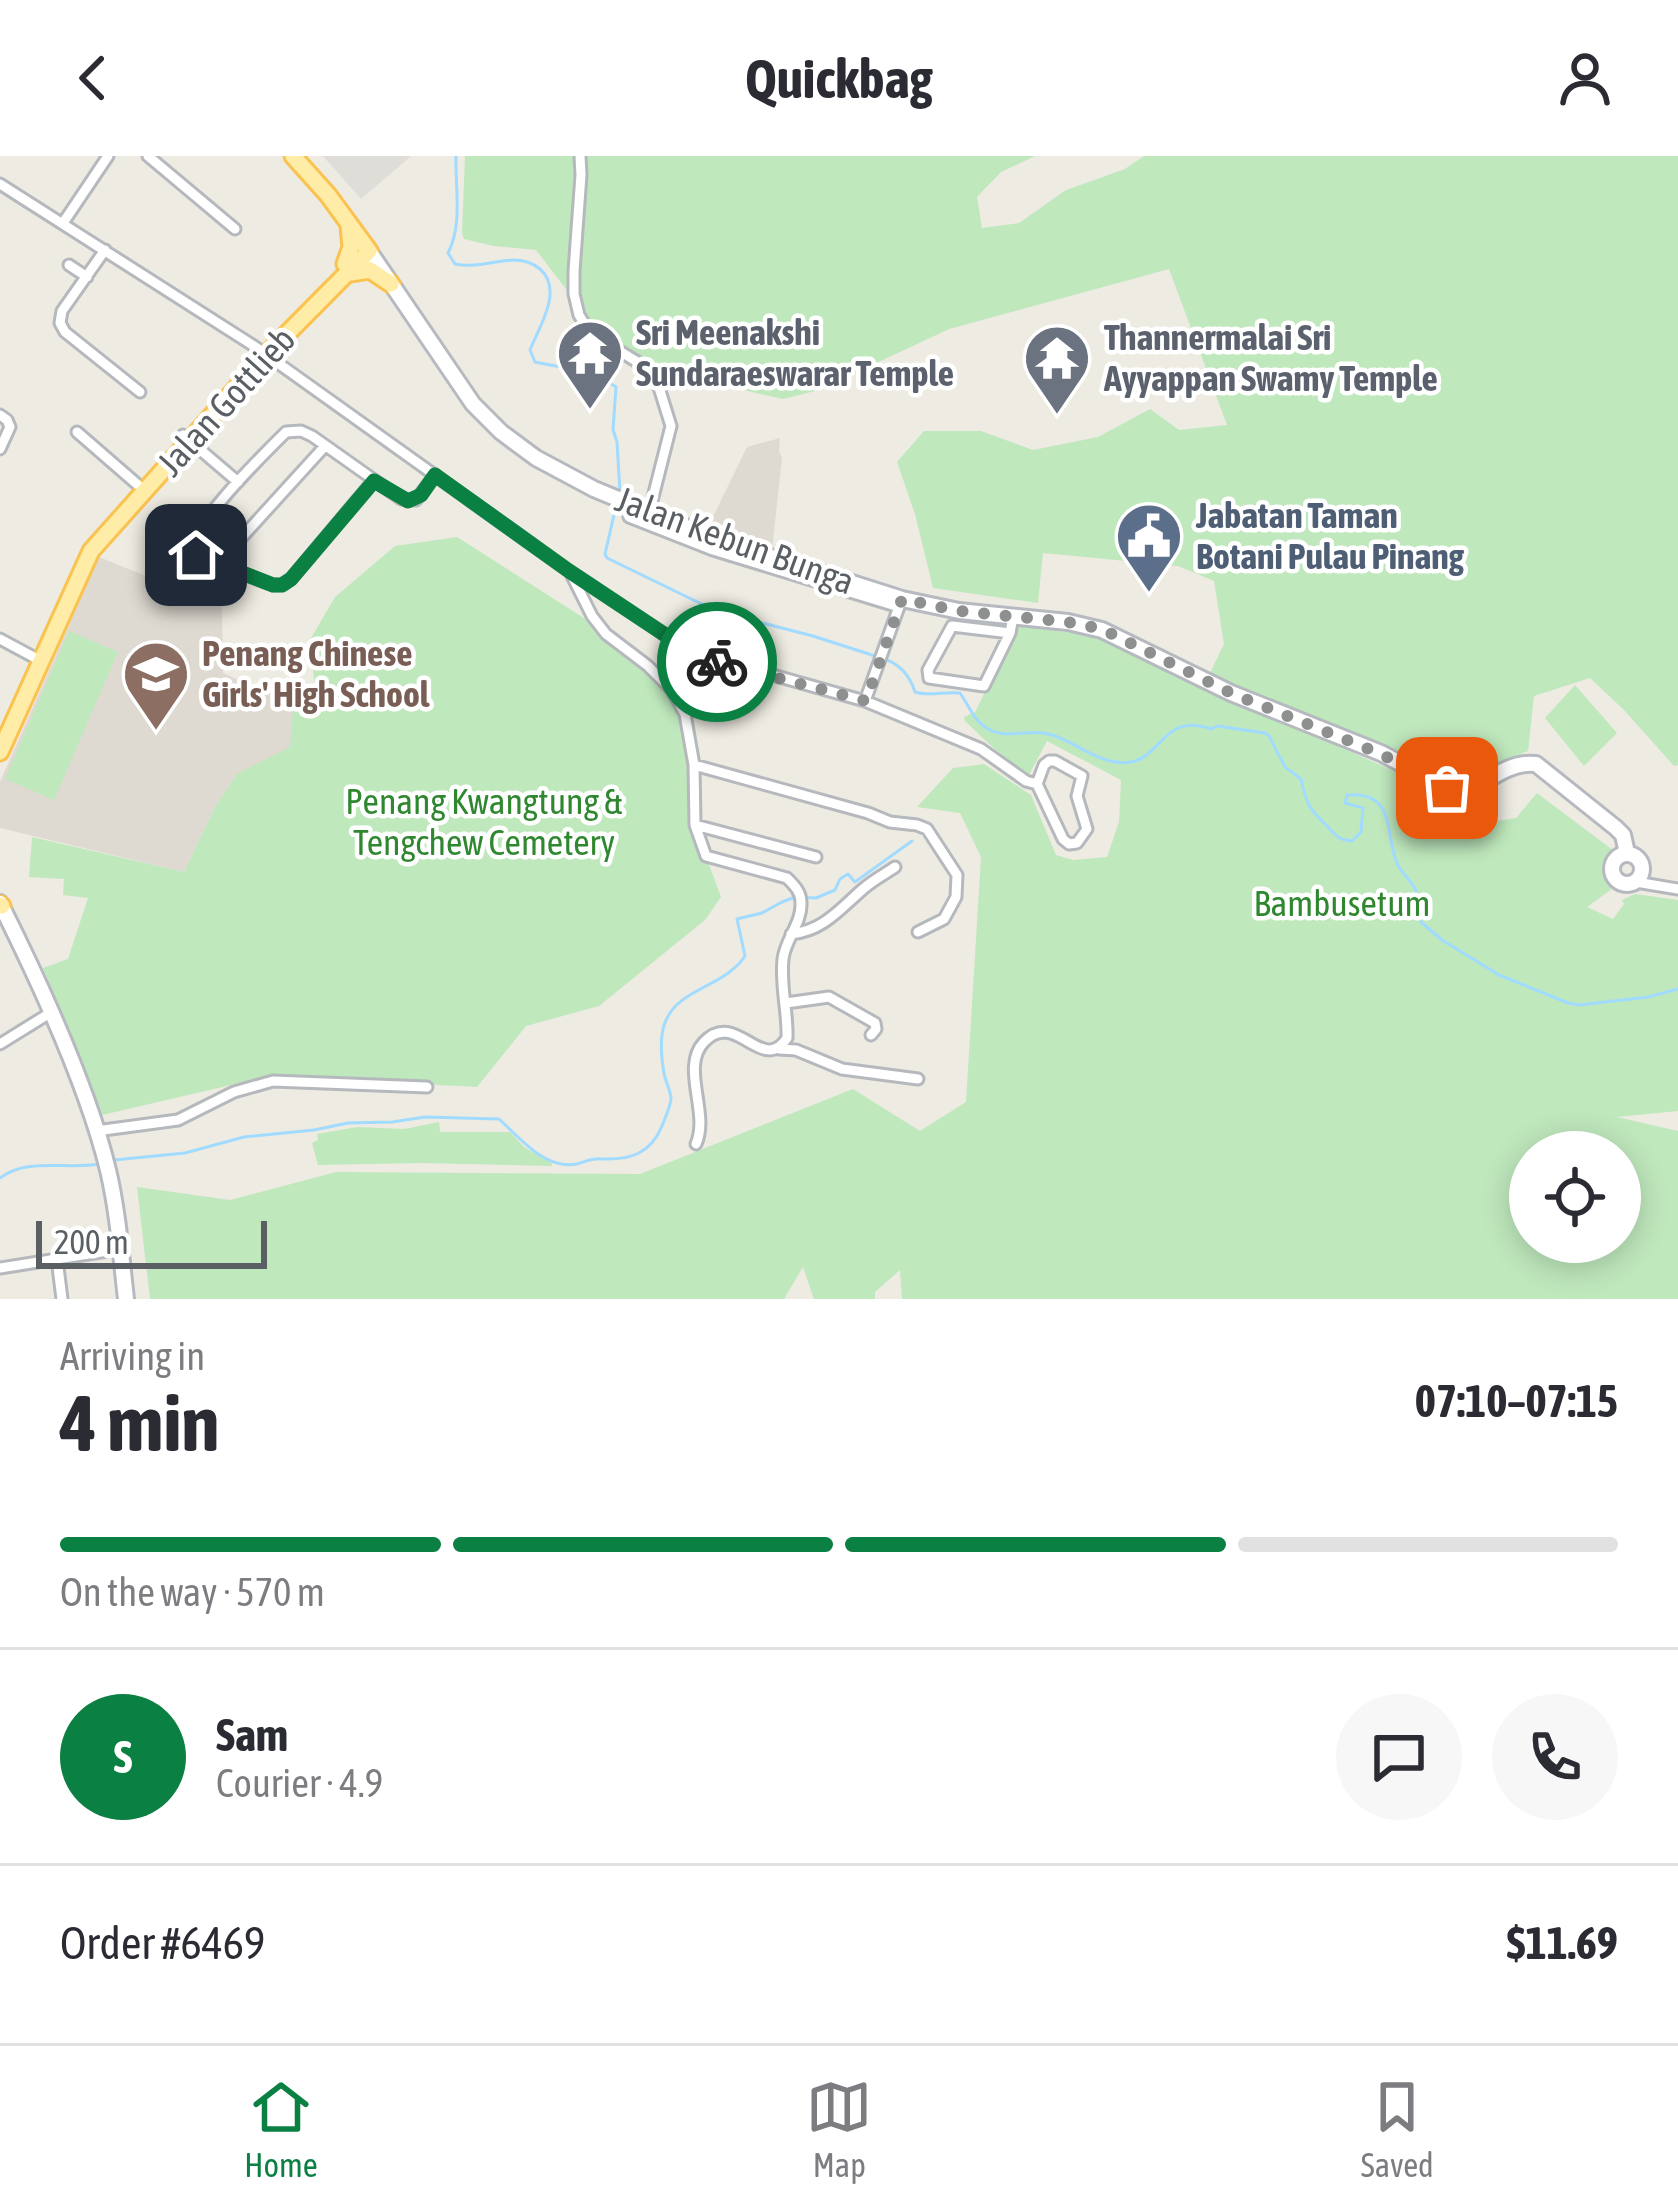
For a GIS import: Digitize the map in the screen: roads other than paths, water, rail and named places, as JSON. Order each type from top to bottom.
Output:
[{"type":"main road","points":[[293,156],[366,248]]},
{"type":"main road","points":[[349,224],[351,247],[343,271],[366,269],[391,284]]},
{"type":"main road","name":"Jalan Gottlieb","points":[[1,728],[91,551],[263,353],[366,248]]},
{"type":"main road","name":"Jalan Gottlieb","points":[[0,752],[83,547],[187,437]]},
{"type":"street","points":[[63,223],[108,156]]},
{"type":"street","points":[[148,156],[235,229]]},
{"type":"street","points":[[580,156],[574,271],[579,315],[590,333],[656,378],[671,427],[647,518]]},
{"type":"street","points":[[0,184],[263,353],[691,652],[866,701],[982,749],[1037,784],[1063,839],[1072,844],[1081,840],[1088,829],[1077,796],[1080,773],[1049,760],[1037,784]]},
{"type":"street","name":"Jalan Kebun Bunga","points":[[366,248],[473,404],[501,432],[536,458],[647,518],[900,603],[1012,625],[1068,622],[1102,629],[1231,693],[1463,793],[1524,763],[1536,764],[1616,828],[1623,835],[1627,854]]},
{"type":"street","points":[[105,250],[62,311],[62,328],[140,392]]},
{"type":"street","points":[[69,265],[87,277]]},
{"type":"street","points":[[0,415],[10,427],[0,449]]},
{"type":"street","points":[[374,481],[287,583],[273,585],[196,555],[192,543],[196,533],[286,432],[301,430],[408,501],[421,495],[435,475]]},
{"type":"street","points":[[77,432],[138,485]]},
{"type":"street","points":[[187,437],[238,482]]},
{"type":"street","points":[[220,564],[325,446]]},
{"type":"street","points":[[569,571],[606,634],[672,690],[685,714],[694,765],[695,825],[706,856],[787,878],[796,886],[800,917],[783,953],[782,980],[787,1038],[796,1051]]},
{"type":"street","points":[[866,701],[900,603]]},
{"type":"street","points":[[953,625],[1012,625],[982,687],[929,679],[928,670],[953,625]]},
{"type":"street","points":[[0,639],[36,659]]},
{"type":"street","points":[[694,765],[890,823],[927,829],[957,875],[956,897],[944,919],[918,932]]},
{"type":"street","points":[[695,825],[816,857]]},
{"type":"street","points":[[1636,882],[1642,874],[1636,856],[1627,854],[1614,861],[1613,876],[1621,883],[1678,889]]},
{"type":"street","points":[[791,934],[820,926],[865,886],[895,867]]},
{"type":"street","points":[[0,905],[50,1013],[106,1161],[126,1299]]},
{"type":"street","points":[[786,1004],[829,997],[875,1023],[872,1035]]},
{"type":"street","points":[[0,1044],[50,1013]]},
{"type":"street","points":[[696,1144],[700,1124],[694,1065],[704,1041],[717,1034],[745,1037],[760,1049],[796,1051],[842,1070],[918,1079]]},
{"type":"street","points":[[778,1049],[787,1038]]},
{"type":"street","points":[[96,1131],[178,1120],[234,1092],[273,1082],[427,1088]]},
{"type":"street","points":[[0,1268],[120,1250]]},
{"type":"street","points":[[58,1259],[62,1299]]},
{"type":"waterway","points":[[456,156],[457,218],[448,253],[455,264],[462,265],[524,261],[547,278],[550,298],[530,350],[535,362],[587,373],[616,387],[613,430],[620,493]]},
{"type":"waterway","points":[[617,502],[607,558],[716,611],[875,656]]},
{"type":"waterway","points":[[884,659],[904,671],[915,692],[960,693],[988,729],[1054,736],[1108,761],[1141,758],[1183,726],[1265,733],[1285,767],[1301,779],[1311,809],[1340,838],[1352,841],[1361,832],[1363,808],[1345,803],[1347,795],[1362,795],[1381,806],[1396,861],[1417,893],[1421,922],[1442,940],[1499,975],[1568,1003],[1648,997],[1678,989]]},
{"type":"waterway","points":[[114,1160],[185,1153],[244,1137],[425,1117],[499,1119],[534,1151],[565,1165],[639,1153],[657,1135],[670,1102],[662,1052],[664,1024],[683,1000],[726,974],[745,956],[737,919],[795,897],[816,898],[835,890],[848,874],[855,882],[912,841]]},
{"type":"waterway","points":[[0,1178],[35,1166],[99,1164]]},
{"type":"place","name":"Sri Meenakshi Sundaraeswarar Temple","points":[[590,412]]},
{"type":"place","name":"Thannermalai Sri Ayyappan Swamy Temple","points":[[1057,417]]},
{"type":"place","name":"Jabatan Taman Botani Pulau Pinang","points":[[1149,595]]},
{"type":"place","name":"Penang Chinese Girls' High School","points":[[156,733]]},
{"type":"park label","name":"Penang Kwangtung & Tengchew Cemetery","points":[[484,822]]},
{"type":"park label","name":"Bambusetum","points":[[1342,903]]}]
